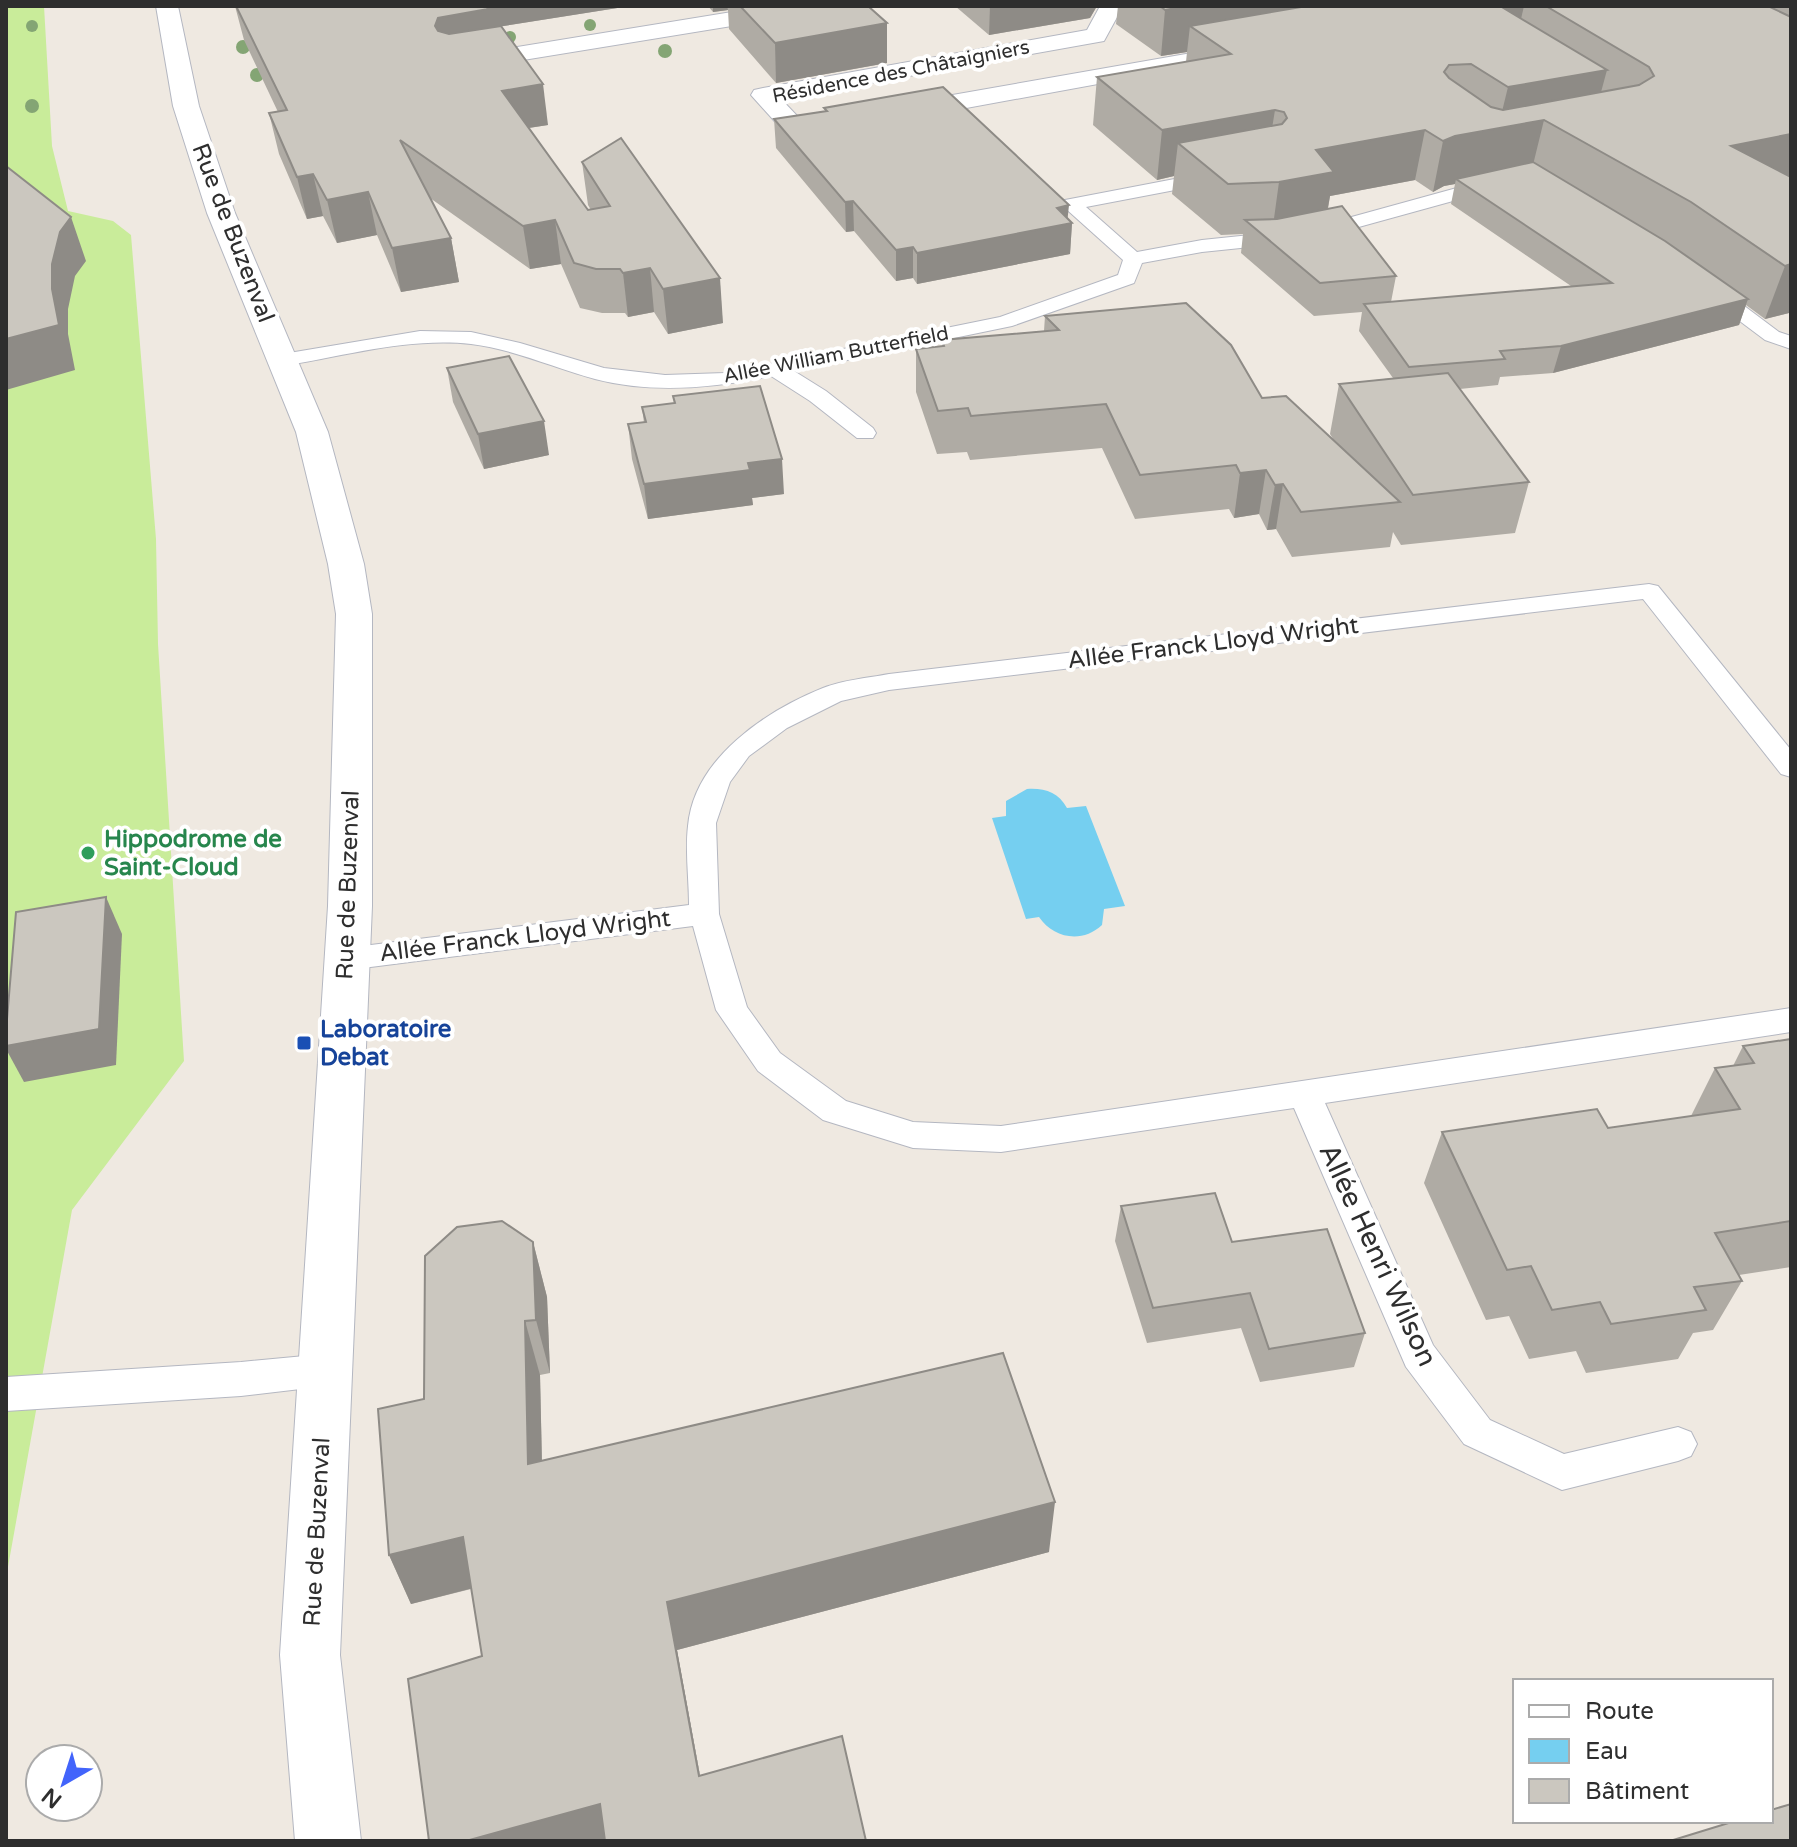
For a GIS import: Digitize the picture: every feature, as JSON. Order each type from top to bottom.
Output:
[{"type":"main road","name":"Rue de Buzenval","points":[[167,6],[186,106],[221,213],[312,432],[346,564],[354,614],[350,906],[310,1655],[328,1841]]},
{"type":"main road","points":[[456,64],[811,6]]},
{"type":"main road","points":[[1109,6],[1111,8],[1096,36],[1143,68]]},
{"type":"main road","name":"Résidence des Châtaigniers","points":[[1096,36],[763,95],[797,131],[1262,47]]},
{"type":"lane","points":[[1223,176],[1072,204],[1133,259],[1210,245],[1272,242],[1325,232],[1431,203],[1452,193],[1514,180]]},
{"type":"lane","name":"Allée William Butterfield","points":[[283,360],[420,337],[471,338],[513,347],[602,374],[665,381],[725,379],[1005,322],[1127,279],[1133,259]]},
{"type":"lane","points":[[1692,278],[1772,336],[1791,343]]},
{"type":"lane","points":[[775,369],[818,396],[865,433]]},
{"type":"lane","name":"Allée Franck Lloyd Wright","points":[[1791,768],[1649,591],[889,682],[833,694],[778,722],[739,750],[717,780],[702,823],[704,914],[732,1010],[769,1062],[835,1111],[913,1135],[1001,1139],[1791,1020]]},
{"type":"lane","name":"Allée Franck Lloyd Wright","points":[[347,959],[704,914]]},
{"type":"lane","name":"Allée Henri Wilson","points":[[1304,1093],[1419,1356],[1477,1432],[1562,1472],[1678,1444]]},
{"type":"lane","points":[[6,1394],[241,1379],[326,1370]]},
{"type":"green space","name":"Hippodrome de Saint-Cloud","points":[[6,6],[44,6],[52,146],[68,211],[113,221],[131,235],[156,539],[158,644],[184,1061],[72,1210],[6,1578]]},
{"type":"water","points":[[1027,789],[1050,792],[1067,808],[1086,806],[1125,906],[1104,909],[1102,925],[1086,935],[1060,934],[1039,917],[1026,919],[992,818],[1006,816],[1006,801]]},
{"type":"building","points":[[236,6],[486,6],[488,9],[438,18],[435,26],[438,31],[449,34],[501,26],[543,84],[502,91],[588,210],[610,206],[582,162],[621,138],[720,278],[663,289],[650,268],[623,273],[620,269],[596,269],[574,263],[555,220],[523,226],[400,140],[451,238],[392,248],[368,192],[327,200],[313,174],[297,177],[269,113],[287,110]]},
{"type":"building","points":[[740,6],[868,6],[887,23],[775,43]]},
{"type":"building","points":[[1160,6],[1187,6],[1165,10]]},
{"type":"building","points":[[1307,6],[1500,6],[1607,70],[1508,87],[1471,64],[1449,65],[1444,72],[1449,78],[1491,107],[1503,110],[1639,85],[1654,76],[1649,67],[1546,6],[1768,6],[1791,17],[1791,134],[1731,146],[1791,177],[1791,264],[1785,266],[1691,202],[1544,120],[1455,136],[1443,141],[1425,130],[1316,150],[1334,172],[1279,182],[1228,184],[1178,143],[1282,124],[1287,118],[1284,112],[1275,110],[1162,130],[1097,77],[1231,54],[1190,26]]},
{"type":"building","points":[[943,87],[1069,205],[1057,208],[1072,223],[917,253],[913,247],[896,250],[853,201],[845,202],[774,119]]},
{"type":"building","points":[[1533,162],[1665,241],[1748,299],[1561,346],[1500,351],[1505,359],[1409,367],[1364,304],[1612,283],[1456,179]]},
{"type":"building","points":[[6,166],[71,217],[60,232],[52,264],[52,289],[59,325],[6,339]]},
{"type":"building","points":[[1342,206],[1396,276],[1320,283],[1245,220],[1277,219]]},
{"type":"building","points":[[1186,303],[1231,345],[1262,398],[1286,396],[1400,502],[1301,512],[1283,484],[1275,485],[1266,470],[1240,473],[1236,465],[1140,475],[1106,404],[971,416],[968,408],[938,411],[916,349],[944,346],[942,340],[1059,330],[1045,316]]},
{"type":"building","points":[[509,356],[544,421],[478,434],[447,368]]},
{"type":"building","points":[[1448,373],[1529,482],[1413,495],[1339,384]]},
{"type":"building","points":[[760,386],[782,459],[748,463],[750,470],[644,484],[628,424],[646,422],[642,407],[675,403],[673,396]]},
{"type":"building","points":[[106,897],[99,1029],[6,1046],[16,912]]},
{"type":"building","points":[[1791,1039],[1791,1221],[1715,1233],[1742,1281],[1694,1287],[1706,1310],[1611,1324],[1600,1302],[1552,1310],[1531,1266],[1507,1270],[1442,1132],[1597,1109],[1608,1128],[1740,1109],[1715,1068],[1754,1063],[1743,1046]]},
{"type":"building","points":[[1215,1193],[1232,1242],[1327,1229],[1365,1333],[1269,1349],[1250,1293],[1153,1308],[1121,1206]]},
{"type":"building","points":[[502,1221],[533,1242],[536,1320],[525,1321],[528,1464],[1003,1353],[1055,1502],[667,1602],[699,1776],[842,1736],[866,1841],[605,1841],[600,1804],[466,1841],[429,1841],[408,1679],[482,1656],[463,1537],[389,1555],[378,1409],[424,1399],[425,1256],[457,1227]]},
{"type":"building","points":[[1791,1804],[1791,1841],[1670,1841],[1728,1823],[1773,1823],[1773,1809]]},
{"type":"place","name":"Hippodrome de Saint-Cloud","points":[[88,853]]},
{"type":"place","name":"Laboratoire Debat","points":[[304,1043]]}]
